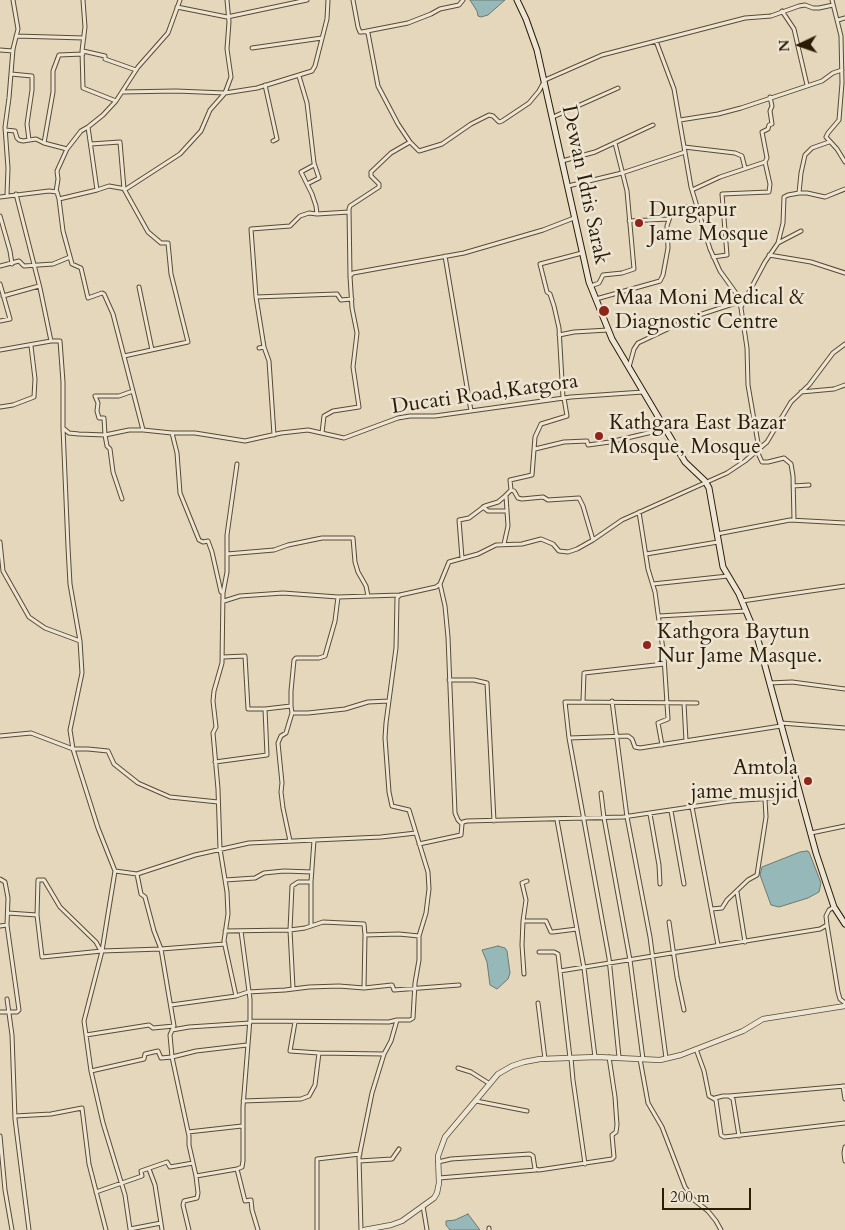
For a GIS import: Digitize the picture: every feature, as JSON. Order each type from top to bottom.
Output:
[{"type":"main road","name":"Dewan Idris Sarak","points":[[517,0],[538,50],[590,286],[608,330],[629,368],[685,462],[705,481]]},
{"type":"main road","points":[[705,481],[709,488],[723,567],[747,611],[758,640],[811,833],[834,907],[845,924]]},
{"type":"street","points":[[7,195],[8,168],[5,130],[17,25],[13,0]]},
{"type":"street","points":[[83,0],[82,88],[116,101]]},
{"type":"street","points":[[143,430],[116,326],[104,294],[102,292],[88,298],[81,268],[72,264],[70,258],[56,192],[57,171],[66,149],[81,131],[103,115],[116,101],[136,70],[168,33],[180,0]]},
{"type":"street","points":[[59,199],[109,186],[124,189],[180,154],[201,131],[210,110],[225,92],[231,77],[227,48],[227,0]]},
{"type":"street","points":[[177,7],[228,16],[307,0]]},
{"type":"street","points":[[121,92],[225,92],[265,85],[312,71],[327,19],[328,0]]},
{"type":"street","points":[[353,0],[360,32],[408,22],[440,9],[459,5],[463,0]]},
{"type":"street","points":[[832,0],[841,36],[841,112],[839,120],[826,137],[845,162]]},
{"type":"street","points":[[365,32],[368,34],[378,86],[398,124],[410,142],[419,151],[442,144],[471,124],[489,115],[500,122],[502,121],[530,103],[545,80],[602,55],[738,20],[771,16],[805,5],[813,8],[833,5]]},
{"type":"street","points":[[782,12],[794,29],[807,85]]},
{"type":"street","points":[[838,20],[845,18]]},
{"type":"street","points":[[16,36],[84,38]]},
{"type":"street","points":[[252,48],[322,38]]},
{"type":"street","points":[[656,41],[674,89],[692,190],[713,257],[738,296],[741,308],[747,348],[748,385],[758,450],[762,462],[784,458],[790,464],[794,520]]},
{"type":"street","points":[[0,50],[13,51]]},
{"type":"street","points":[[44,143],[53,92],[54,71],[59,56],[82,52],[106,56],[105,59],[136,70]]},
{"type":"street","points":[[680,120],[731,110],[788,93],[822,81],[833,73],[842,70]]},
{"type":"street","points":[[11,74],[32,76],[27,124],[29,140]]},
{"type":"street","points":[[299,76],[307,103],[314,165],[319,178],[307,184]]},
{"type":"street","points":[[265,85],[277,139],[273,141]]},
{"type":"street","points":[[553,117],[618,88]]},
{"type":"street","points":[[713,257],[727,255],[722,194],[769,192],[770,184],[765,162],[762,132],[772,124],[770,97]]},
{"type":"street","points":[[562,161],[595,152],[653,126]]},
{"type":"street","points":[[88,127],[97,190]]},
{"type":"street","points":[[5,130],[15,131],[19,140],[36,139],[66,149]]},
{"type":"street","points":[[91,144],[120,142],[124,189],[148,232],[161,243],[168,243],[171,274],[188,342],[124,356]]},
{"type":"street","points":[[322,433],[324,416],[333,411],[359,407],[353,367],[357,333],[350,276],[350,206],[378,187],[379,184],[371,176],[371,172],[391,153],[410,142]]},
{"type":"street","points":[[799,194],[805,155],[812,148],[829,142]]},
{"type":"street","points":[[590,286],[599,284],[603,275],[622,273],[634,269],[627,190],[615,143]]},
{"type":"street","points":[[684,147],[735,153],[742,156],[744,168]]},
{"type":"street","points":[[568,186],[622,174],[685,152]]},
{"type":"street","points":[[692,190],[744,168],[765,162]]},
{"type":"street","points":[[314,165],[301,172],[316,206],[317,214]]},
{"type":"street","points":[[741,308],[769,255],[778,243],[783,223],[784,197],[788,194],[807,193],[825,197],[845,189]]},
{"type":"street","points":[[0,197],[42,191],[56,192]]},
{"type":"street","points":[[16,194],[51,341]]},
{"type":"street","points":[[596,299],[660,281],[663,275],[668,248],[667,226],[672,211],[679,208],[697,206]]},
{"type":"street","points":[[274,435],[269,361],[262,347],[251,229],[290,226],[300,216],[309,213],[349,212]]},
{"type":"street","points":[[0,216],[12,264]]},
{"type":"street","points":[[350,276],[353,273],[464,253],[514,239],[575,218]]},
{"type":"street","points":[[629,221],[669,219]]},
{"type":"street","points":[[778,243],[800,231]]},
{"type":"street","points":[[582,253],[540,264],[547,292],[550,294],[556,314],[563,398],[567,416],[541,424],[535,436],[532,475],[510,480],[511,490],[514,491],[518,498],[543,497],[548,500],[579,498],[594,540]]},
{"type":"street","points":[[769,255],[811,262],[845,273]]},
{"type":"street","points":[[445,256],[470,411]]},
{"type":"street","points":[[0,266],[18,261],[24,266],[53,264],[70,258]]},
{"type":"street","points":[[0,284],[10,319],[0,321]]},
{"type":"street","points":[[3,296],[39,286]]},
{"type":"street","points":[[140,287],[152,350]]},
{"type":"street","points":[[256,298],[337,294],[341,300],[352,299]]},
{"type":"street","points":[[629,368],[634,349],[638,343],[693,317],[739,302]]},
{"type":"street","points":[[559,335],[608,330]]},
{"type":"street","points":[[0,350],[60,341],[70,584],[80,641],[82,674],[70,730],[73,749],[98,828],[115,871],[102,951],[84,1021],[91,1071],[103,1123],[127,1206],[130,1229],[161,1223]]},
{"type":"street","points":[[419,844],[461,835],[462,824],[455,813],[446,622],[440,584],[449,562],[504,544],[522,544],[543,539],[553,544],[558,551],[563,552],[577,549],[594,540],[622,520],[726,473],[768,442],[787,408],[814,380],[833,353],[845,344]]},
{"type":"street","points":[[0,407],[13,405],[34,397],[35,379],[30,346]]},
{"type":"street","points":[[801,392],[834,389],[845,385]]},
{"type":"street","points":[[122,499],[113,472],[110,449],[107,446],[104,418],[99,418],[97,411],[98,403],[96,396],[118,396],[133,391]]},
{"type":"street","name":"Ducati Road,Katgora","points":[[63,428],[69,433],[75,434],[105,434],[143,430],[195,433],[245,441],[308,430],[344,438],[398,418],[410,416],[435,416],[563,398],[644,392]]},
{"type":"street","points":[[535,449],[564,442],[586,441],[587,445],[592,445],[665,429]]},
{"type":"street","points":[[172,433],[177,453],[180,493],[199,540],[203,542],[208,541],[221,592],[223,593]]},
{"type":"street","points":[[236,996],[225,944],[228,914],[220,849],[213,733],[216,727],[213,701],[222,663],[223,593],[227,572],[227,535],[237,464]]},
{"type":"street","points":[[793,486],[809,486]]},
{"type":"street","points":[[462,558],[459,520],[475,514],[483,507],[498,502],[511,490]]},
{"type":"street","points":[[504,544],[507,532],[506,495]]},
{"type":"street","points":[[483,507],[488,511],[506,511]]},
{"type":"street","points":[[639,512],[659,616],[664,664],[668,719],[658,723],[662,746]]},
{"type":"street","points":[[716,534],[772,522],[794,520],[845,523]]},
{"type":"street","points":[[227,554],[274,550],[322,538],[353,538],[355,562],[366,586],[368,596]]},
{"type":"street","points":[[0,542],[3,571],[29,617],[45,628],[80,641]]},
{"type":"street","points":[[646,554],[718,542]]},
{"type":"street","points":[[653,584],[728,576]]},
{"type":"street","points":[[224,601],[240,596],[283,594],[338,597],[400,595],[436,587],[440,584]]},
{"type":"street","points":[[742,601],[845,586]]},
{"type":"street","points":[[172,1030],[250,1022],[389,1022],[410,1020],[412,1018],[419,960],[419,936],[426,913],[429,889],[428,872],[409,810],[394,807],[391,804],[385,738],[396,648],[397,598],[400,595]]},
{"type":"street","points":[[290,842],[281,792],[282,783],[278,743],[281,736],[286,734],[292,713],[290,706],[294,660],[296,658],[319,658],[325,656],[335,621],[338,597]]},
{"type":"street","points":[[659,616],[747,611]]},
{"type":"street","points":[[222,657],[245,656],[248,709],[290,706]]},
{"type":"street","points":[[583,701],[584,673],[664,664]]},
{"type":"street","points":[[449,680],[474,680],[487,683],[494,821]]},
{"type":"street","points":[[769,683],[792,682],[845,689]]},
{"type":"street","points":[[292,713],[346,709],[368,702],[389,701]]},
{"type":"street","points":[[619,1057],[609,963],[569,738],[565,702],[697,703]]},
{"type":"street","points":[[612,702],[627,816],[653,955],[666,1059]]},
{"type":"street","points":[[684,703],[686,741]]},
{"type":"street","points":[[215,762],[267,755],[265,709]]},
{"type":"street","points":[[569,738],[631,736],[634,745],[638,748],[662,746],[780,725],[845,728]]},
{"type":"street","points":[[0,736],[31,733],[73,749],[88,748],[108,751],[114,764],[138,783],[170,797],[218,802]]},
{"type":"street","points":[[601,793],[630,960],[648,1103],[662,1127],[685,1187],[694,1200],[716,1220],[721,1230]]},
{"type":"street","points":[[462,824],[467,821],[604,818],[650,814],[731,801],[800,796]]},
{"type":"street","points":[[712,910],[722,908],[726,900],[748,880],[758,875],[766,817],[766,799]]},
{"type":"street","points":[[692,807],[718,945]]},
{"type":"street","points":[[671,811],[684,884]]},
{"type":"street","points":[[650,814],[659,865],[660,884]]},
{"type":"street","points":[[557,820],[584,968],[595,1057]]},
{"type":"street","points":[[811,833],[845,826]]},
{"type":"street","points":[[115,871],[137,874],[220,849],[249,843],[382,837],[416,833]]},
{"type":"street","points":[[311,926],[311,882],[314,840]]},
{"type":"street","points":[[224,880],[255,878],[264,873],[284,871],[312,872]]},
{"type":"street","points":[[137,874],[141,894],[145,897],[161,949],[174,1026],[170,1035],[172,1057],[196,1176],[197,1198],[184,1201],[183,1205],[189,1230]]},
{"type":"street","points":[[0,879],[5,882],[8,913],[7,926],[19,1010],[17,1012],[0,1012]]},
{"type":"street","points":[[102,951],[96,942],[60,907],[44,880],[38,880],[37,915],[42,957],[102,951],[225,944]]},
{"type":"street","points":[[524,974],[522,945],[526,900],[522,883],[527,881]]},
{"type":"street","points":[[293,988],[290,930],[292,886],[298,882],[311,882]]},
{"type":"street","points":[[0,893],[6,892]]},
{"type":"street","points":[[737,892],[745,942]]},
{"type":"street","points":[[397,1020],[372,1093],[360,1154],[363,1230],[402,1221],[434,1198],[437,1193],[438,1162],[445,1137],[498,1074],[512,1066],[545,1059],[619,1057],[666,1059],[743,1031],[770,1018],[845,1005],[840,999],[838,992],[826,916],[829,910],[834,907]]},
{"type":"street","points":[[8,913],[37,915]]},
{"type":"street","points":[[523,921],[546,921],[551,932],[577,929]]},
{"type":"street","points":[[225,931],[290,930],[305,928],[323,922],[364,924],[364,988]]},
{"type":"street","points":[[669,922],[672,952],[684,1010]]},
{"type":"street","points":[[560,972],[653,955],[820,929],[827,924]]},
{"type":"street","points":[[0,926],[7,926]]},
{"type":"street","points":[[196,1176],[242,1167],[243,1101],[250,1022],[250,999],[241,931]]},
{"type":"street","points":[[365,935],[400,934],[419,936]]},
{"type":"street","points":[[538,952],[554,952],[558,954],[572,1080],[585,1164]]},
{"type":"street","points":[[171,1005],[236,996],[248,992],[293,988],[339,986],[364,988],[392,984],[394,990],[459,985]]},
{"type":"street","points":[[7,999],[12,1035],[15,1116],[29,1230]]},
{"type":"street","points":[[538,1003],[545,1059]]},
{"type":"street","points":[[295,1022],[290,1051],[384,1054]]},
{"type":"street","points":[[86,1035],[150,1025],[153,1028],[174,1026]]},
{"type":"street","points":[[91,1071],[144,1059],[145,1054],[158,1051],[160,1058],[196,1051],[247,1045]]},
{"type":"street","points":[[696,1049],[704,1071],[709,1096],[716,1100],[722,1135],[724,1137],[845,1123]]},
{"type":"street","points":[[243,1101],[301,1099],[309,1096],[316,1080],[319,1053]]},
{"type":"street","points":[[438,1178],[536,1170],[612,1159],[614,1157],[612,1135],[616,1132],[616,1114],[608,1057]]},
{"type":"street","points":[[458,1068],[471,1072],[490,1084]]},
{"type":"street","points":[[714,1098],[844,1086],[845,1099]]},
{"type":"street","points":[[729,1096],[733,1099],[739,1136]]},
{"type":"street","points":[[476,1101],[527,1111]]},
{"type":"street","points":[[15,1116],[50,1114],[82,1108],[89,1164],[106,1230]]},
{"type":"street","points":[[188,1132],[242,1126]]},
{"type":"street","points":[[0,1136],[5,1190],[12,1230]]},
{"type":"street","points":[[845,1147],[845,1161]]},
{"type":"street","points":[[359,1161],[392,1159],[399,1149]]},
{"type":"street","points":[[318,1230],[317,1158],[360,1154]]},
{"type":"street","points":[[438,1162],[451,1159],[530,1154],[533,1156],[536,1170]]},
{"type":"street","points":[[96,1192],[120,1182],[142,1176],[141,1171],[166,1162],[170,1166],[193,1163]]},
{"type":"street","points":[[149,1169],[155,1185],[162,1230]]},
{"type":"street","points":[[237,1169],[245,1201],[251,1200],[258,1230]]},
{"type":"street","points":[[423,1205],[427,1230]]},
{"type":"water","points":[[470,0],[505,0],[488,15],[481,17],[478,16]]},
{"type":"water","points":[[807,851],[821,883],[819,892],[808,898],[779,907],[771,905],[760,875],[762,867]]},
{"type":"water","points":[[498,946],[505,948],[507,951],[510,973],[508,979],[497,989],[490,985],[487,962],[482,950]]},
{"type":"water","points":[[468,1214],[480,1230],[450,1230],[446,1225],[446,1221],[455,1220]]},
{"type":"place","name":"Durgapur Jame Mosque","points":[[639,223]]},
{"type":"place","name":"Maa Moni Medical & Diagnostic Centre","points":[[604,311]]},
{"type":"place","name":"Kathgara East Bazar Mosque, Mosque","points":[[599,436]]},
{"type":"place","name":"Kathgora Baytun Nur Jame Masque.","points":[[647,645]]},
{"type":"place","name":"Amtola jame musjid","points":[[808,781]]}]
